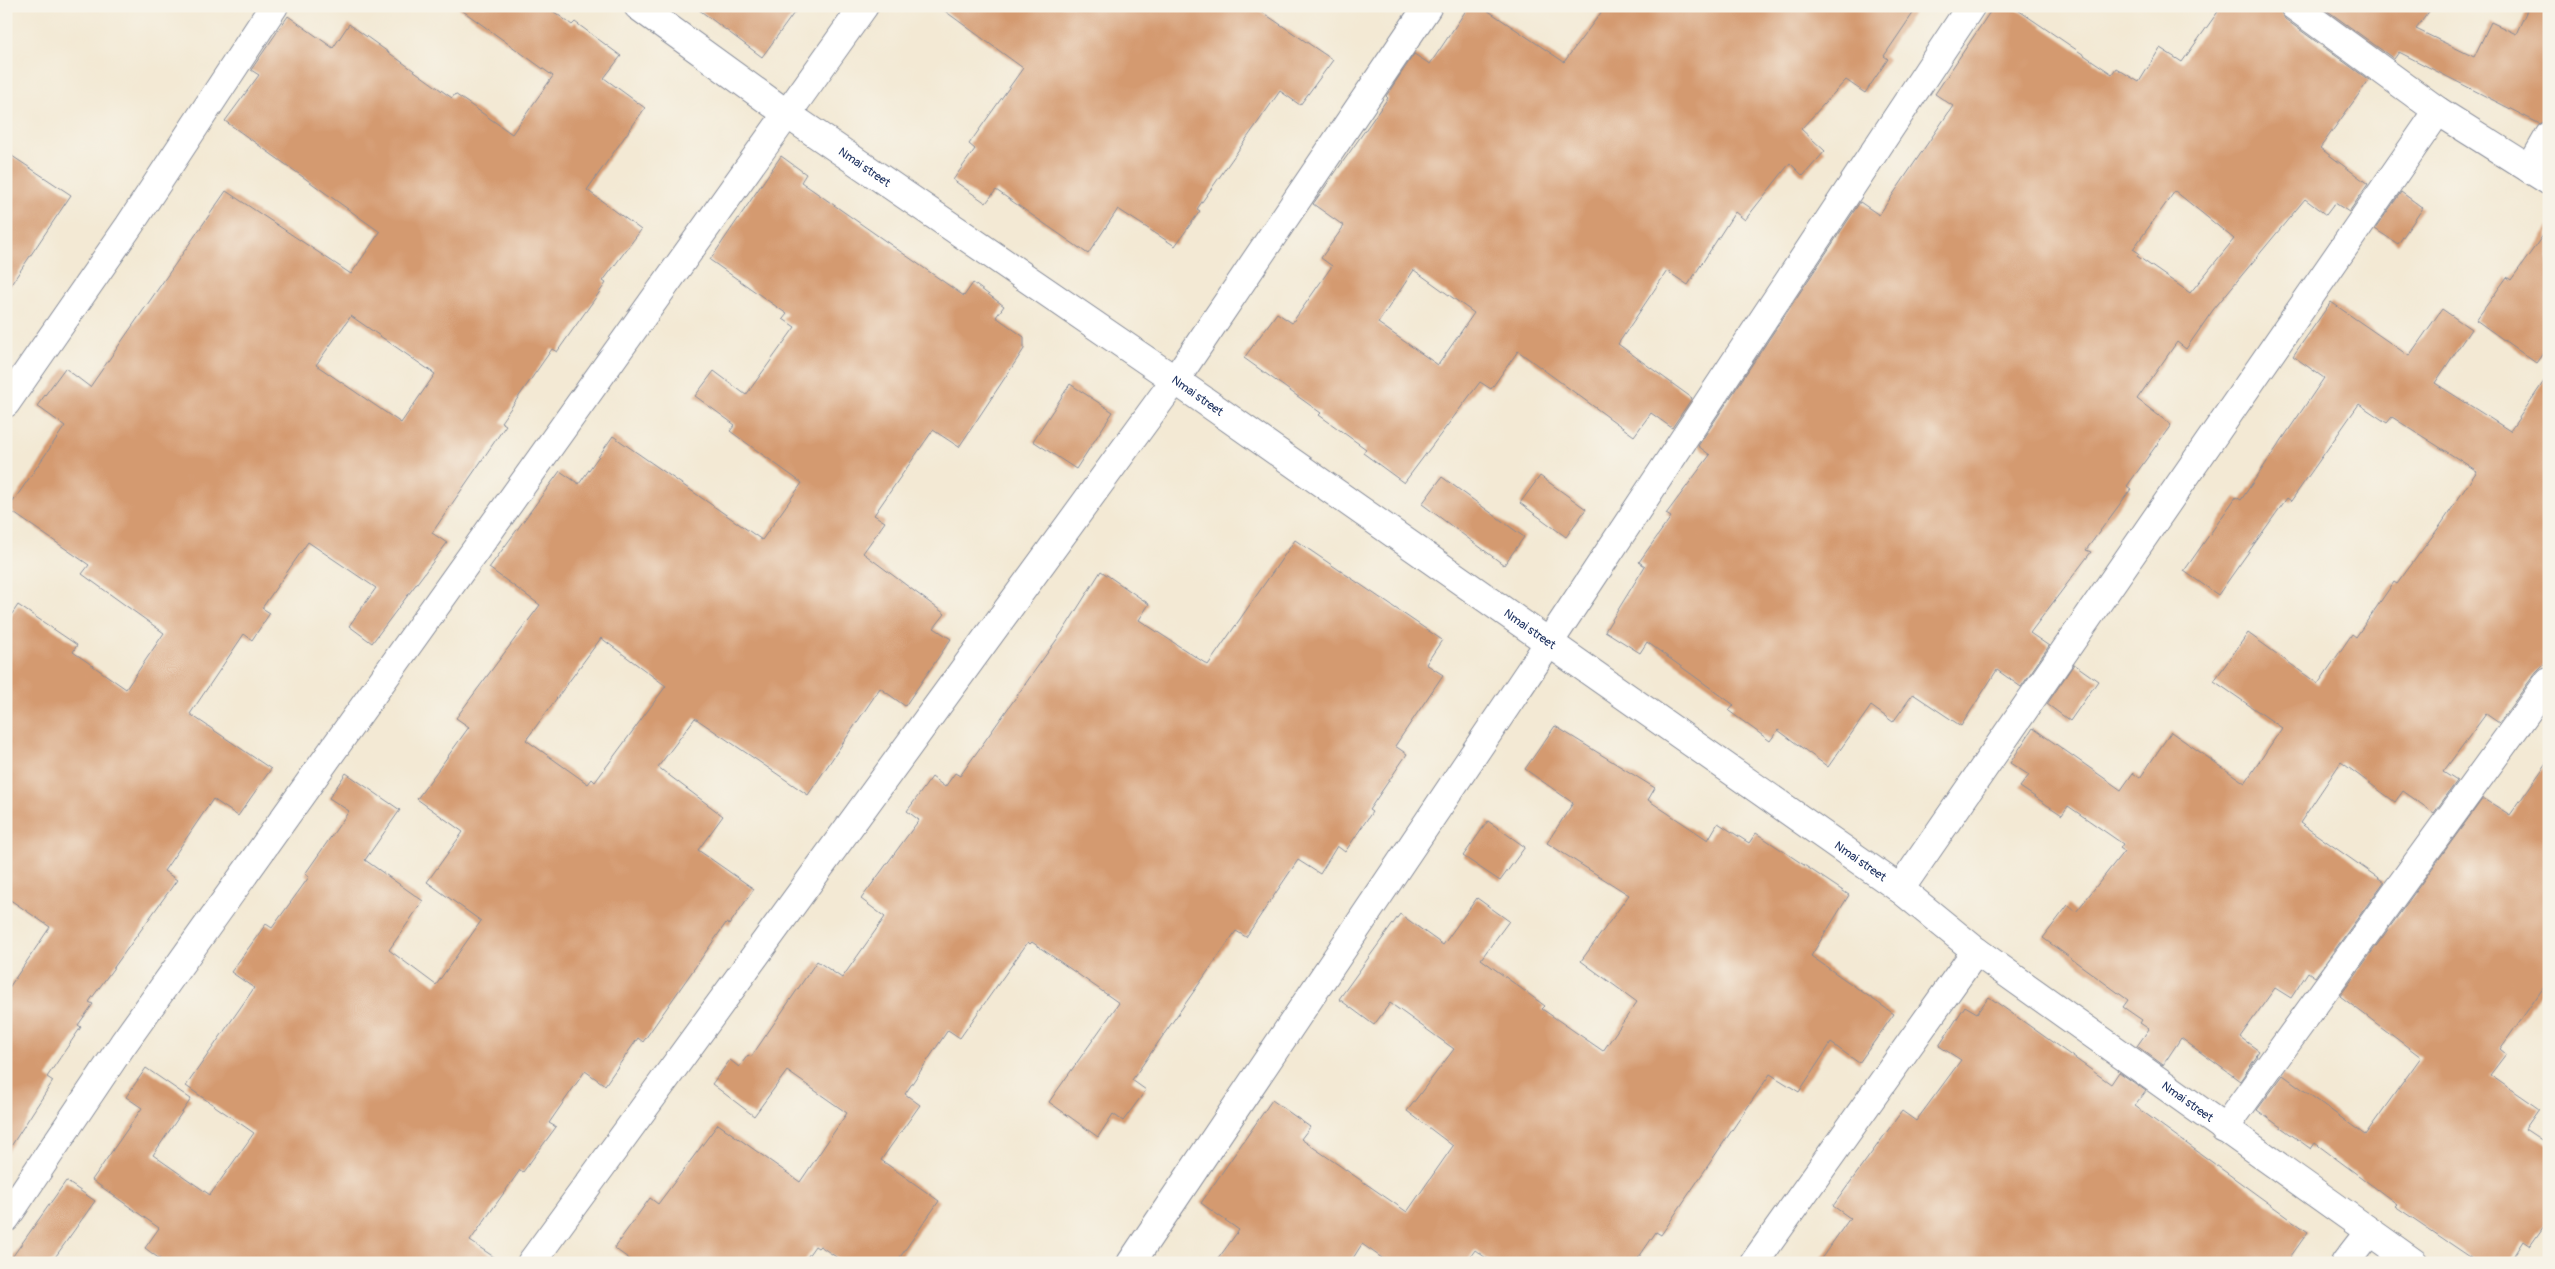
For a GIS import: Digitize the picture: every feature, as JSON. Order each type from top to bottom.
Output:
[{"type":"street","points":[[6,403],[129,226],[274,6]]},
{"type":"street","name":"Nmai street","points":[[638,6],[787,114],[1175,380],[1548,644],[1900,889],[1976,951],[2414,1263]]},
{"type":"street","points":[[6,1218],[123,1044],[864,6]]},
{"type":"street","points":[[531,1263],[1175,380],[1428,6]]},
{"type":"street","points":[[1131,1263],[1548,644],[1971,6]]},
{"type":"street","points":[[2294,6],[2438,111],[2540,175],[2549,136]]},
{"type":"street","points":[[1900,889],[2438,111]]},
{"type":"street","points":[[2224,1129],[2549,681]]},
{"type":"street","points":[[1754,1263],[1976,951]]},
{"type":"street","points":[[2345,1263],[2369,1232]]},
{"type":"building","points":[[456,6],[546,6],[572,25],[575,22],[621,56],[604,78],[645,108],[587,190],[641,230],[603,281],[606,283],[557,352],[552,349],[501,422],[506,425],[432,533],[447,543],[372,643],[349,626],[376,588],[308,542],[262,608],[270,613],[252,640],[244,634],[190,714],[271,769],[238,816],[213,799],[164,871],[177,880],[89,1002],[93,1004],[78,1025],[81,1027],[47,1077],[53,1081],[6,1154],[6,992],[50,927],[6,897],[6,623],[18,605],[77,645],[73,652],[126,689],[164,633],[82,574],[89,565],[8,509],[65,426],[37,406],[65,368],[90,387],[226,191],[351,274],[380,232],[225,121],[259,75],[251,70],[288,16],[333,48],[349,24],[452,98],[455,94],[512,134],[553,76]],"holes":[[[351,316],[435,374],[401,423],[316,365]]]},
{"type":"building","points":[[694,6],[799,6],[762,57]]},
{"type":"building","points":[[938,6],[1253,6],[1333,60],[1300,105],[1280,91],[1197,209],[1200,211],[1175,246],[1118,209],[1088,254],[996,190],[986,203],[953,180],[975,149],[969,144],[1023,68]]},
{"type":"building","points":[[1469,6],[1481,6],[1564,62],[1606,6],[1918,6],[1884,56],[1888,59],[1865,93],[1846,80],[1801,129],[1825,151],[1803,176],[1790,163],[1745,220],[1735,212],[1688,285],[1667,271],[1618,344],[1692,398],[1672,428],[1651,413],[1634,436],[1518,351],[1491,389],[1480,382],[1404,483],[1363,453],[1366,449],[1319,415],[1321,413],[1244,358],[1277,313],[1292,323],[1332,266],[1321,258],[1344,226],[1313,204],[1388,98],[1386,96],[1414,54],[1430,64]],"holes":[[[1414,270],[1474,313],[1438,365],[1378,323]]]},
{"type":"building","points":[[1994,6],[2012,6],[2112,74],[2116,68],[2139,82],[2160,48],[2182,62],[2222,6],[2279,6],[2285,19],[2369,80],[2320,148],[2368,184],[2349,212],[2335,203],[2326,215],[2305,199],[2213,310],[2186,349],[2177,342],[2137,399],[2171,425],[2127,486],[2131,489],[2086,550],[2091,552],[2030,633],[2049,646],[2021,687],[1997,670],[1961,726],[1913,694],[1893,722],[1871,706],[1828,767],[1778,730],[1770,741],[1729,711],[1734,705],[1647,642],[1640,653],[1605,631],[1645,566],[1639,562],[1671,517],[1666,514],[1710,455],[1698,446],[1860,202],[1879,215],[1953,106],[1935,94]],"holes":[[[2175,191],[2234,239],[2190,293],[2137,256],[2139,253],[2133,249]]]},
{"type":"building","points":[[2321,6],[2433,6],[2416,29],[2474,57],[2491,22],[2516,34],[2529,6],[2549,6],[2549,120],[2540,124],[2399,52],[2394,59]]},
{"type":"building","points":[[6,152],[71,195],[6,292]]},
{"type":"building","points":[[781,156],[806,174],[801,182],[964,296],[973,283],[1004,306],[996,317],[1024,337],[1024,349],[959,447],[933,430],[874,515],[885,522],[863,553],[945,614],[934,628],[951,639],[905,706],[880,688],[808,795],[695,718],[658,767],[723,816],[698,850],[754,889],[729,925],[726,923],[643,1042],[638,1038],[605,1085],[585,1071],[549,1123],[556,1127],[523,1172],[520,1170],[470,1241],[503,1263],[165,1263],[145,1248],[159,1228],[92,1180],[142,1108],[126,1097],[146,1068],[191,1099],[153,1155],[210,1195],[254,1133],[186,1086],[254,988],[231,972],[266,924],[272,928],[309,877],[305,874],[349,811],[329,798],[346,773],[400,810],[365,860],[423,901],[389,950],[436,985],[481,921],[427,882],[463,832],[417,799],[469,727],[456,718],[540,605],[489,568],[560,471],[579,484],[613,436],[762,540],[802,483],[730,431],[735,425],[695,396],[714,371],[746,395],[795,327],[783,319],[787,314],[710,260]],"holes":[[[601,638],[666,686],[595,782],[592,779],[588,784],[526,740]]]},
{"type":"building","points":[[2401,192],[2423,208],[2398,244],[2375,229]]},
{"type":"building","points":[[2549,227],[2549,345],[2536,363],[2476,320],[2507,277],[2511,280]]},
{"type":"building","points":[[2331,302],[2409,356],[2442,309],[2471,329],[2435,383],[2510,431],[2549,374],[2549,659],[2536,672],[2499,723],[2486,714],[2443,772],[2457,781],[2434,813],[2403,791],[2395,802],[2341,762],[2300,823],[2384,882],[2315,977],[2308,972],[2291,998],[2275,988],[2240,1037],[2259,1051],[2240,1081],[2181,1038],[2163,1065],[2137,1046],[2149,1029],[2140,1023],[2142,1020],[2123,1007],[2128,1000],[2043,938],[2068,905],[2076,912],[2124,851],[2120,848],[2123,844],[2068,806],[2062,815],[2020,787],[2029,775],[2010,763],[2033,728],[2121,790],[2133,773],[2140,778],[2171,732],[2245,783],[2282,728],[2214,681],[2248,633],[2318,684],[2352,634],[2356,637],[2394,582],[2397,584],[2440,526],[2477,471],[2392,417],[2387,423],[2359,404],[2291,501],[2287,498],[2218,595],[2184,571],[2236,497],[2241,500],[2324,378],[2293,356]]},
{"type":"building","points":[[1070,384],[1113,412],[1076,469],[1033,441]]},
{"type":"building","points":[[1540,476],[1586,509],[1566,537],[1520,503]]},
{"type":"building","points":[[1442,477],[1524,537],[1504,565],[1422,504]]},
{"type":"building","points":[[1295,540],[1442,640],[1426,664],[1443,675],[1395,746],[1407,754],[1369,810],[1372,812],[1345,852],[1337,846],[1320,874],[1298,860],[1246,937],[1236,931],[1132,1080],[1146,1090],[1123,1121],[1113,1114],[1098,1137],[1049,1102],[1119,1003],[1032,942],[1030,944],[1028,942],[960,1038],[948,1030],[905,1094],[920,1105],[881,1160],[939,1201],[896,1263],[845,1263],[820,1246],[818,1248],[815,1246],[803,1263],[635,1263],[614,1248],[650,1198],[658,1204],[718,1124],[800,1182],[847,1113],[787,1071],[754,1116],[712,1084],[730,1060],[739,1067],[748,1055],[751,1057],[817,961],[842,978],[885,917],[861,899],[919,820],[907,811],[932,777],[945,787],[955,773],[960,776],[1065,628],[1101,571],[1149,604],[1139,620],[1208,665]]},
{"type":"building","points":[[2074,664],[2098,681],[2070,721],[2047,704]]},
{"type":"building","points":[[1555,726],[1655,788],[1648,800],[1708,840],[1718,823],[1749,843],[1756,833],[1849,895],[1811,956],[1894,1014],[1859,1063],[1831,1043],[1799,1092],[1770,1074],[1661,1235],[1656,1232],[1635,1263],[1493,1263],[1475,1250],[1466,1263],[1389,1263],[1362,1244],[1350,1263],[1215,1263],[1239,1230],[1201,1203],[1272,1100],[1310,1127],[1301,1139],[1407,1212],[1453,1146],[1407,1111],[1454,1049],[1390,1003],[1374,1025],[1339,999],[1400,914],[1443,945],[1477,898],[1509,921],[1481,959],[1545,1006],[1542,1009],[1603,1051],[1637,1002],[1581,961],[1629,895],[1547,843],[1573,803],[1525,769]]},
{"type":"building","points":[[2549,760],[2549,980],[2500,1049],[2506,1054],[2490,1075],[2539,1109],[2525,1129],[2549,1145],[2549,1219],[2530,1246],[2523,1241],[2509,1263],[2479,1263],[2395,1206],[2397,1204],[2315,1143],[2311,1149],[2257,1110],[2283,1075],[2365,1135],[2421,1057],[2340,996],[2483,798],[2510,815]]},
{"type":"building","points":[[1488,821],[1525,847],[1500,881],[1463,856]]},
{"type":"building","points":[[1989,997],[2111,1084],[2119,1072],[2146,1091],[2135,1106],[2308,1232],[2286,1263],[1818,1263],[1850,1218],[1833,1206],[1902,1111],[1916,1121],[1961,1060],[1939,1046],[1965,1006],[1977,1013]]},
{"type":"building","points":[[66,1181],[95,1201],[51,1263],[8,1263]]}]
